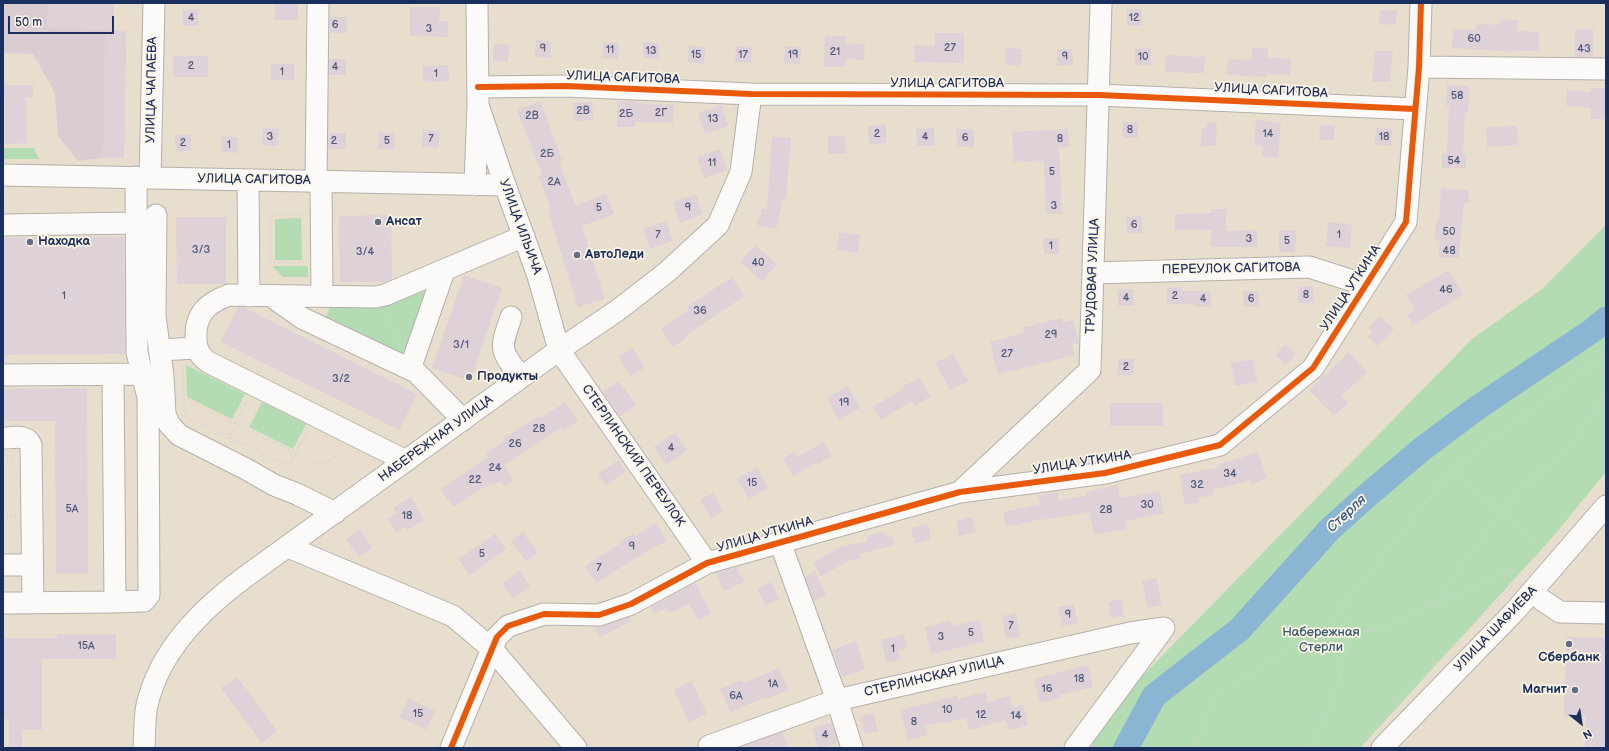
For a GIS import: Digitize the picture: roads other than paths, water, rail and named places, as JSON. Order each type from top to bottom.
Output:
[{"type":"street","name":"УЛИЦА ЧАПАЕВА","points":[[3,603],[144,601],[150,595],[148,397],[137,352],[136,223],[143,178],[154,3]]},
{"type":"street","points":[[318,3],[318,181],[322,296]]},
{"type":"street","name":"УЛИЦА ИЛЬИЧА","points":[[475,186],[478,96],[477,3]]},
{"type":"street","name":"ТРУДОВАЯ УЛИЦА","points":[[960,492],[1090,370],[1102,3]]},
{"type":"street","name":"УЛИЦА УТКИНА","points":[[508,626],[544,614],[599,615],[631,604],[707,563],[960,492],[1105,473],[1220,445],[1313,368],[1406,222],[1419,67],[1421,3]]},
{"type":"street","points":[[1419,67],[1606,69]]},
{"type":"street","name":"УЛИЦА САГИТОВА","points":[[478,96],[566,86],[751,94],[1099,95],[1416,109]]},
{"type":"street","name":"НАБЕРЕЖНАЯ УЛИЦА","points":[[144,748],[146,706],[155,682],[178,640],[203,611],[226,591],[521,377],[618,310],[667,272],[718,225],[741,172],[751,94]]},
{"type":"street","name":"УЛИЦА ИЛЬИЧА","points":[[478,96],[504,185],[538,276],[559,350]]},
{"type":"street","name":"УЛИЦА САГИТОВА","points":[[3,175],[318,181],[475,186],[504,185]]},
{"type":"street","points":[[248,180],[249,296]]},
{"type":"street","points":[[156,215],[155,316],[163,376],[165,414],[168,424],[179,435],[274,485],[297,494],[334,513]]},
{"type":"street","points":[[3,225],[136,223]]},
{"type":"street","points":[[190,348],[196,325],[204,310],[221,298],[229,295],[380,296],[392,294],[524,236]]},
{"type":"street","name":"ПЕРЕУЛОК САГИТОВА","points":[[1093,273],[1309,267],[1366,284]]},
{"type":"street","points":[[410,368],[444,271]]},
{"type":"street","points":[[271,296],[302,318],[410,368],[420,376],[463,420]]},
{"type":"street","points":[[512,317],[504,338],[504,354],[521,377]]},
{"type":"street","points":[[159,350],[190,348],[208,362],[406,461]]},
{"type":"street","name":"СТЕРЛИНСКИЙ ПЕРЕУЛОК","points":[[559,350],[707,563]]},
{"type":"street","points":[[113,374],[115,602]]},
{"type":"street","points":[[3,375],[142,374]]},
{"type":"street","points":[[3,438],[24,438],[28,439],[31,444],[33,603]]},
{"type":"street","name":"УЛИЦА ШАФИЕВА","points":[[1382,748],[1514,611],[1606,506]]},
{"type":"street","points":[[780,542],[837,700],[852,748]]},
{"type":"street","points":[[288,546],[453,616],[480,625],[508,626]]},
{"type":"street","points":[[3,565],[32,565]]},
{"type":"street","points":[[1542,600],[1560,612],[1606,613]]},
{"type":"street","points":[[453,616],[492,649],[576,748]]},
{"type":"street","points":[[451,748],[497,637],[508,626]]},
{"type":"street","name":"СТЕРЛИНСКАЯ УЛИЦА","points":[[709,746],[837,700],[1130,632],[1164,628],[1075,748]]},
{"type":"waterway","name":"Стерля","points":[[1126,748],[1154,696],[1240,629],[1330,529],[1369,494],[1422,449],[1477,408],[1593,330],[1606,319]]},
{"type":"place","name":"Ансат","points":[[378,222]]},
{"type":"place","name":"Находка","points":[[30,242]]},
{"type":"place","name":"АвтоЛеди","points":[[577,255]]},
{"type":"place","name":"Продукты","points":[[469,377]]},
{"type":"place","name":"Сбербанк","points":[[1569,644]]},
{"type":"place","name":"Магнит","points":[[1575,690]]},
{"type":"park label","name":"Набережная Стерли","points":[[1321,640]]}]
